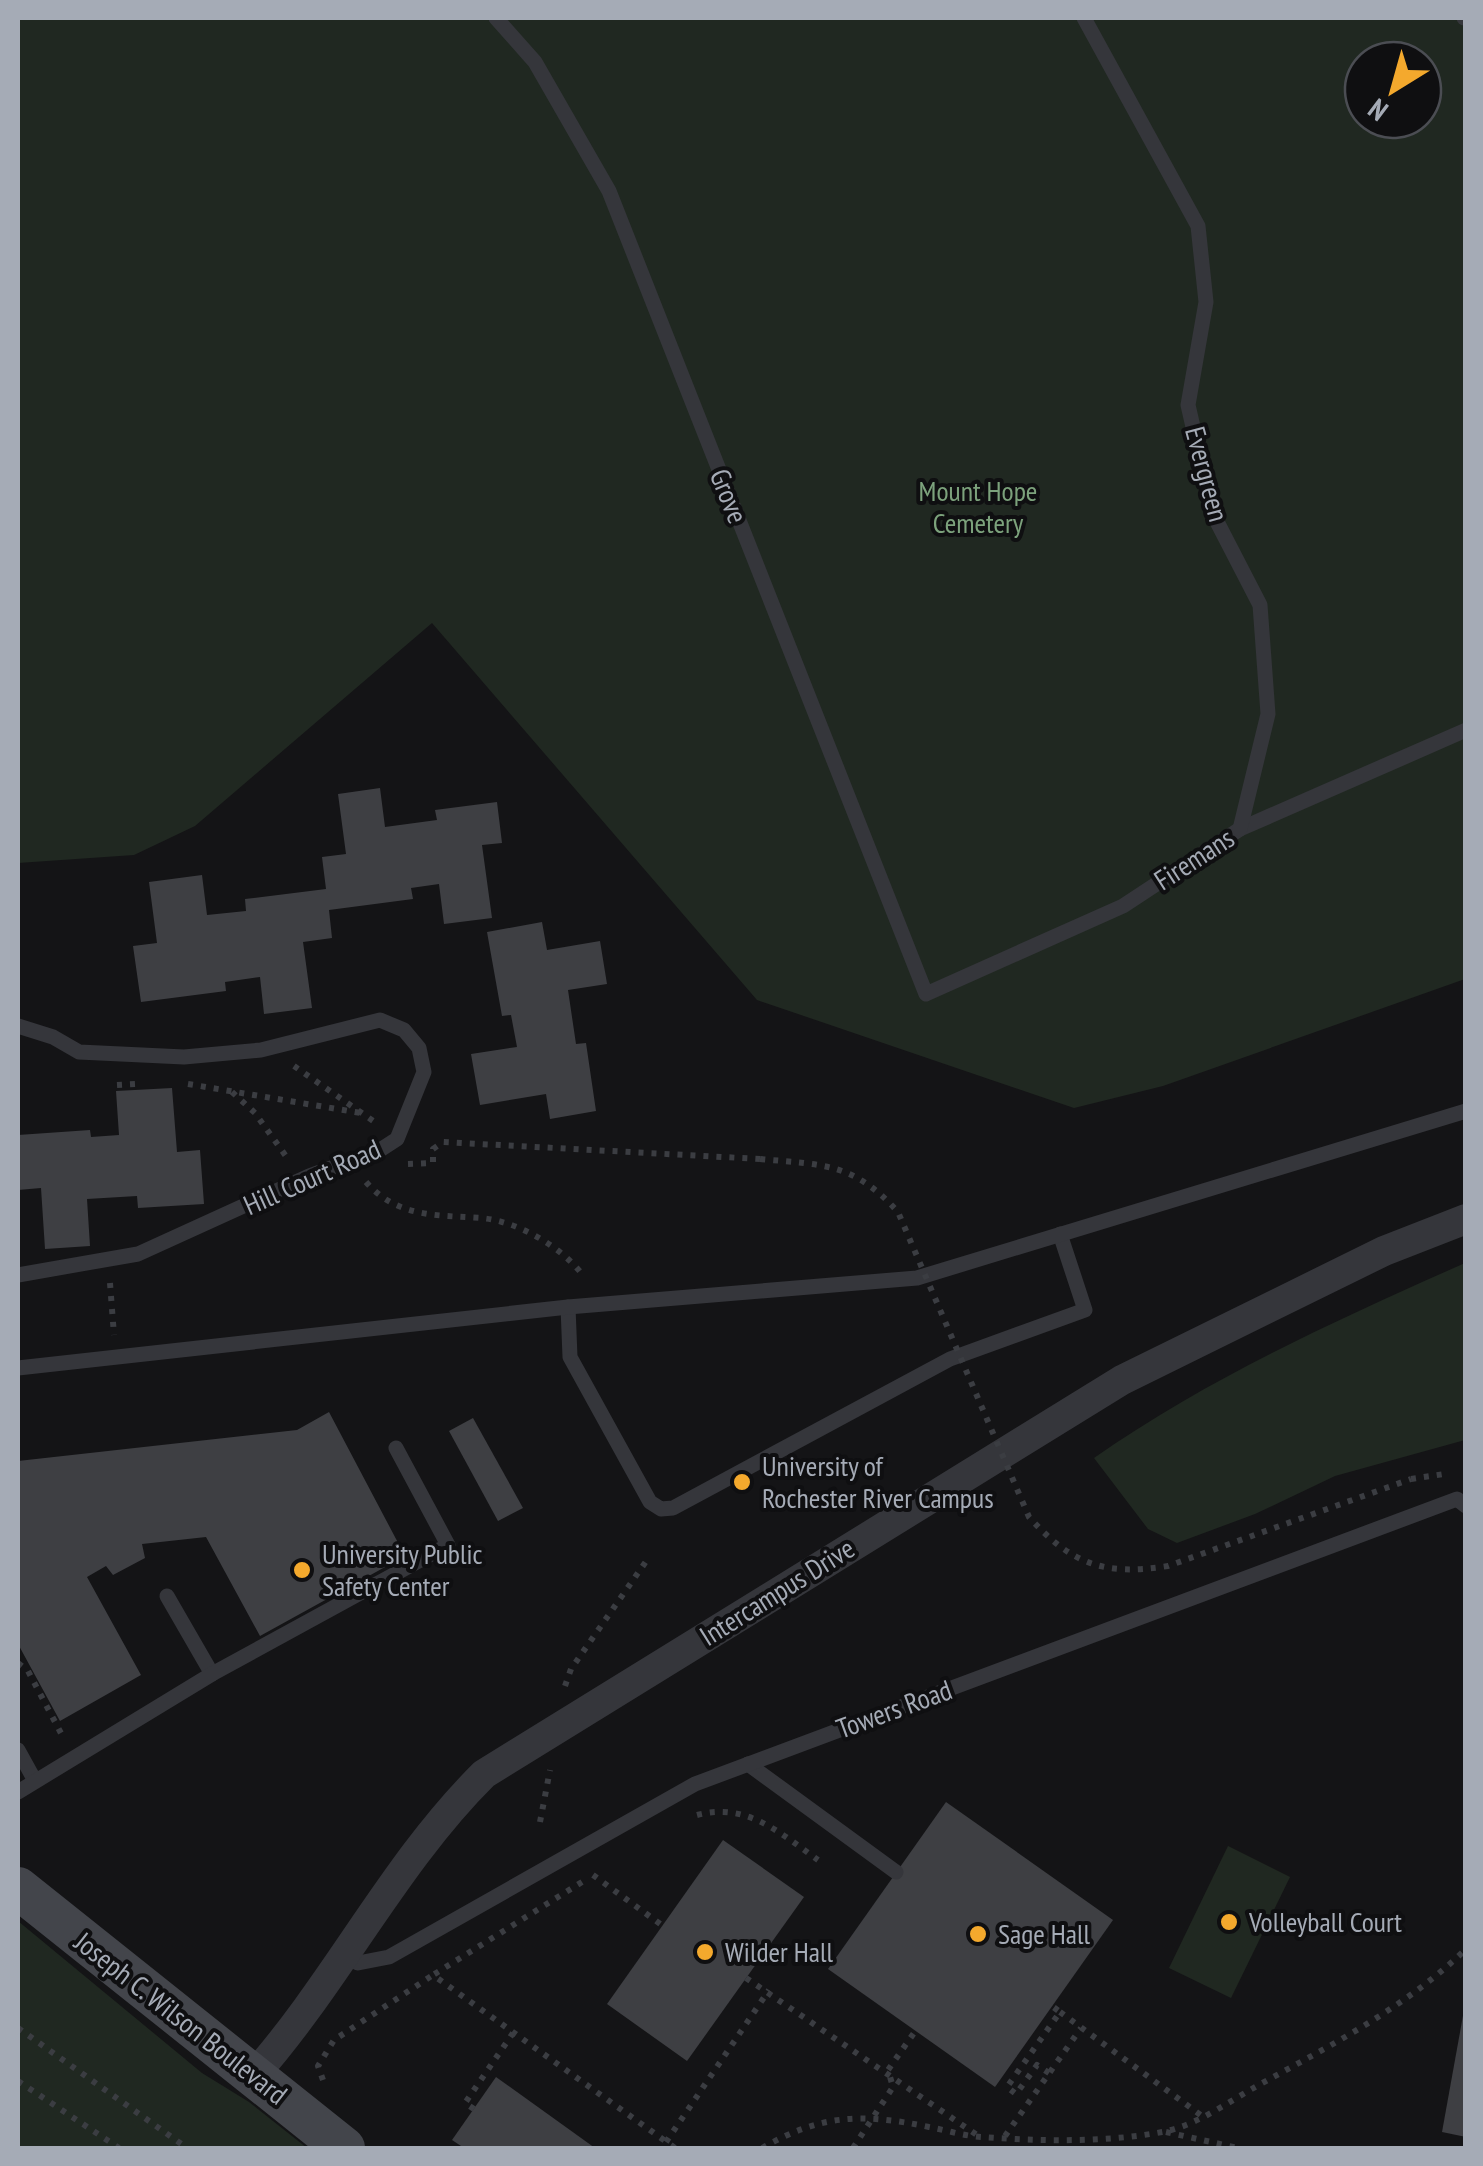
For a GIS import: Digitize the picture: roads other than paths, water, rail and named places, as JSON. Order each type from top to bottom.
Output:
[{"type":"street","name":"Intercampus Drive","points":[[254,2074],[344,1956],[439,1819],[500,1763],[1122,1380],[1384,1250],[1466,1218]]},
{"type":"street","name":"Joseph C. Wilson Boulevard","points":[[18,1888],[344,2148]]},
{"type":"lane","name":"Grove","points":[[496,18],[535,62],[608,191],[926,994]]},
{"type":"lane","name":"Evergreen","points":[[1084,18],[1198,226],[1206,302],[1188,406],[1214,514],[1260,605],[1268,714],[1240,829]]},
{"type":"lane","name":"Firemans","points":[[926,994],[1124,906],[1240,829],[1466,730]]},
{"type":"lane","name":"Hill Court Road","points":[[18,1026],[53,1036],[79,1052],[131,1058],[222,1054],[380,1020],[404,1030],[420,1048],[424,1072],[397,1139],[138,1254],[18,1275]]},
{"type":"lane","points":[[18,1368],[568,1307],[917,1278],[1466,1112]]},
{"type":"lane","points":[[568,1307],[570,1356],[650,1502],[660,1509],[673,1508],[950,1359],[1085,1310],[1060,1234]]},
{"type":"lane","points":[[18,1792],[212,1674],[448,1545],[396,1448]]},
{"type":"lane","name":"Towers Road","points":[[344,1956],[358,1963],[389,1957],[695,1784],[1457,1499],[1466,1506]]},
{"type":"lane","points":[[167,1596],[212,1674]]},
{"type":"lane","points":[[18,1750],[34,1779]]},
{"type":"lane","points":[[748,1764],[896,1872]]},
{"type":"place","name":"University of Rochester River Campus","points":[[742,1482]]},
{"type":"place","name":"University Public Safety Center","points":[[302,1570]]},
{"type":"place","name":"Volleyball Court","points":[[1229,1922]]},
{"type":"place","name":"Sage Hall","points":[[978,1934]]},
{"type":"place","name":"Wilder Hall","points":[[705,1952]]},
{"type":"park label","name":"Mount Hope Cemetery","points":[[978,507]]}]
